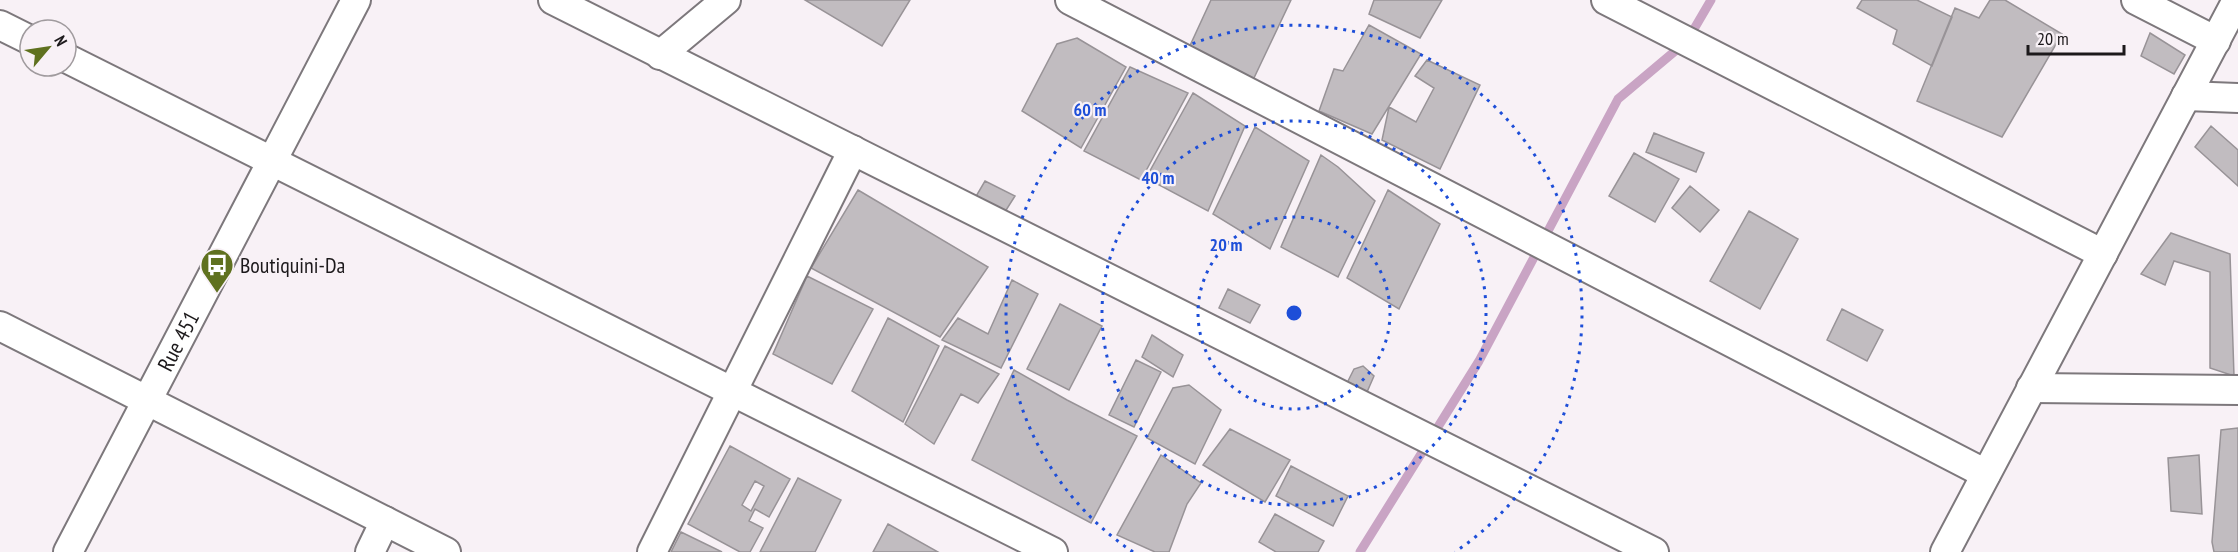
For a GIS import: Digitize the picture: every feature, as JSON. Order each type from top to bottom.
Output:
[{"type":"street","name":"Rue 451","points":[[68,552],[356,0]]},
{"type":"street","points":[[553,0],[1654,552]]},
{"type":"street","points":[[660,55],[726,0]]},
{"type":"street","points":[[1070,0],[1986,474]]},
{"type":"street","points":[[1606,0],[2103,254]]},
{"type":"street","points":[[2136,0],[2216,41]]},
{"type":"street","points":[[1945,552],[2238,0]]},
{"type":"street","points":[[0,25],[18,34]]},
{"type":"street","points":[[78,64],[1053,552]]},
{"type":"street","points":[[2186,96],[2238,98]]},
{"type":"street","points":[[652,552],[853,150]]},
{"type":"street","points":[[0,326],[446,552]]},
{"type":"street","points":[[2031,388],[2238,390]]},
{"type":"street","points":[[370,552],[385,521]]},
{"type":"building","points":[[805,0],[910,0],[882,46]]},
{"type":"building","points":[[1211,0],[1291,0],[1253,80],[1188,50]]},
{"type":"building","points":[[1374,0],[1442,0],[1420,38],[1369,14]]},
{"type":"building","points":[[1862,0],[1917,0],[1952,17],[1932,66],[1893,44],[1897,30],[1857,8]]},
{"type":"building","points":[[1990,0],[2005,0],[2062,34],[2002,137],[1917,101],[1955,8],[1979,18]]},
{"type":"building","points":[[1369,25],[1421,54],[1372,134],[1319,111],[1334,69],[1343,71]]},
{"type":"building","points":[[2150,33],[2185,55],[2174,74],[2141,56]]},
{"type":"building","points":[[1077,38],[1126,67],[1081,148],[1022,111],[1057,44]]},
{"type":"building","points":[[1427,60],[1480,85],[1440,169],[1382,140],[1389,107],[1416,122],[1434,88],[1415,76]]},
{"type":"building","points":[[1130,67],[1188,93],[1141,180],[1084,151]]},
{"type":"building","points":[[1193,93],[1245,126],[1208,211],[1146,178]]},
{"type":"building","points":[[2211,126],[2238,150],[2238,186],[2195,147]]},
{"type":"building","points":[[1255,127],[1309,161],[1270,249],[1213,214]]},
{"type":"building","points":[[1654,133],[1704,153],[1696,172],[1646,152]]},
{"type":"building","points":[[1634,153],[1679,179],[1655,222],[1609,196]]},
{"type":"building","points":[[1321,155],[1338,167],[1375,201],[1338,277],[1281,247]]},
{"type":"building","points":[[985,181],[1015,196],[1003,215],[975,198]]},
{"type":"building","points":[[1690,186],[1719,210],[1700,232],[1672,208]]},
{"type":"building","points":[[858,190],[988,267],[940,337],[811,268]]},
{"type":"building","points":[[1388,190],[1440,224],[1399,309],[1347,278]]},
{"type":"building","points":[[1749,211],[1798,239],[1760,309],[1710,281]]},
{"type":"building","points":[[2171,233],[2230,254],[2234,376],[2210,368],[2210,272],[2174,261],[2165,285],[2141,274]]},
{"type":"building","points":[[807,276],[873,309],[832,384],[773,354]]},
{"type":"building","points":[[1012,280],[1038,294],[1001,368],[942,340],[958,318],[988,334]]},
{"type":"building","points":[[1228,289],[1260,305],[1250,323],[1219,308]]},
{"type":"building","points":[[1060,304],[1102,326],[1069,390],[1027,369]]},
{"type":"building","points":[[1842,309],[1883,330],[1867,361],[1827,340]]},
{"type":"building","points":[[888,318],[939,346],[903,422],[852,391]]},
{"type":"building","points":[[1152,335],[1183,355],[1173,377],[1142,357]]},
{"type":"building","points":[[945,346],[999,374],[978,403],[961,394],[934,444],[905,424]]},
{"type":"building","points":[[1136,360],[1161,372],[1134,427],[1109,415]]},
{"type":"building","points":[[1363,366],[1374,376],[1367,392],[1346,385],[1354,369]]},
{"type":"building","points":[[1014,370],[1137,436],[1091,523],[972,460]]},
{"type":"building","points":[[1189,385],[1221,410],[1195,464],[1147,438],[1173,388]]},
{"type":"building","points":[[2238,428],[2238,552],[2214,552],[2212,542],[2221,430]]},
{"type":"building","points":[[1230,429],[1290,460],[1265,502],[1203,465]]},
{"type":"building","points":[[730,446],[790,479],[769,517],[755,509],[749,521],[763,528],[750,552],[740,552],[688,524]],"holes":[[[755,481],[764,486],[751,511],[742,505]]]},
{"type":"building","points":[[1161,455],[1201,483],[1187,504],[1169,552],[1155,552],[1117,535]]},
{"type":"building","points":[[2199,455],[2202,514],[2171,511],[2168,458]]},
{"type":"building","points":[[1291,466],[1348,496],[1333,526],[1276,496]]},
{"type":"building","points":[[798,478],[841,500],[815,552],[760,552]]},
{"type":"building","points":[[1275,514],[1324,541],[1318,552],[1276,552],[1259,542]]},
{"type":"building","points":[[888,524],[938,552],[873,552]]},
{"type":"building","points":[[681,532],[722,552],[671,552]]},
{"type":"waterway","points":[[1360,552],[1479,361],[1618,99],[1687,41],[1711,0]]},
{"type":"place","name":"Boutiquini-Da","points":[[217,294]]}]
